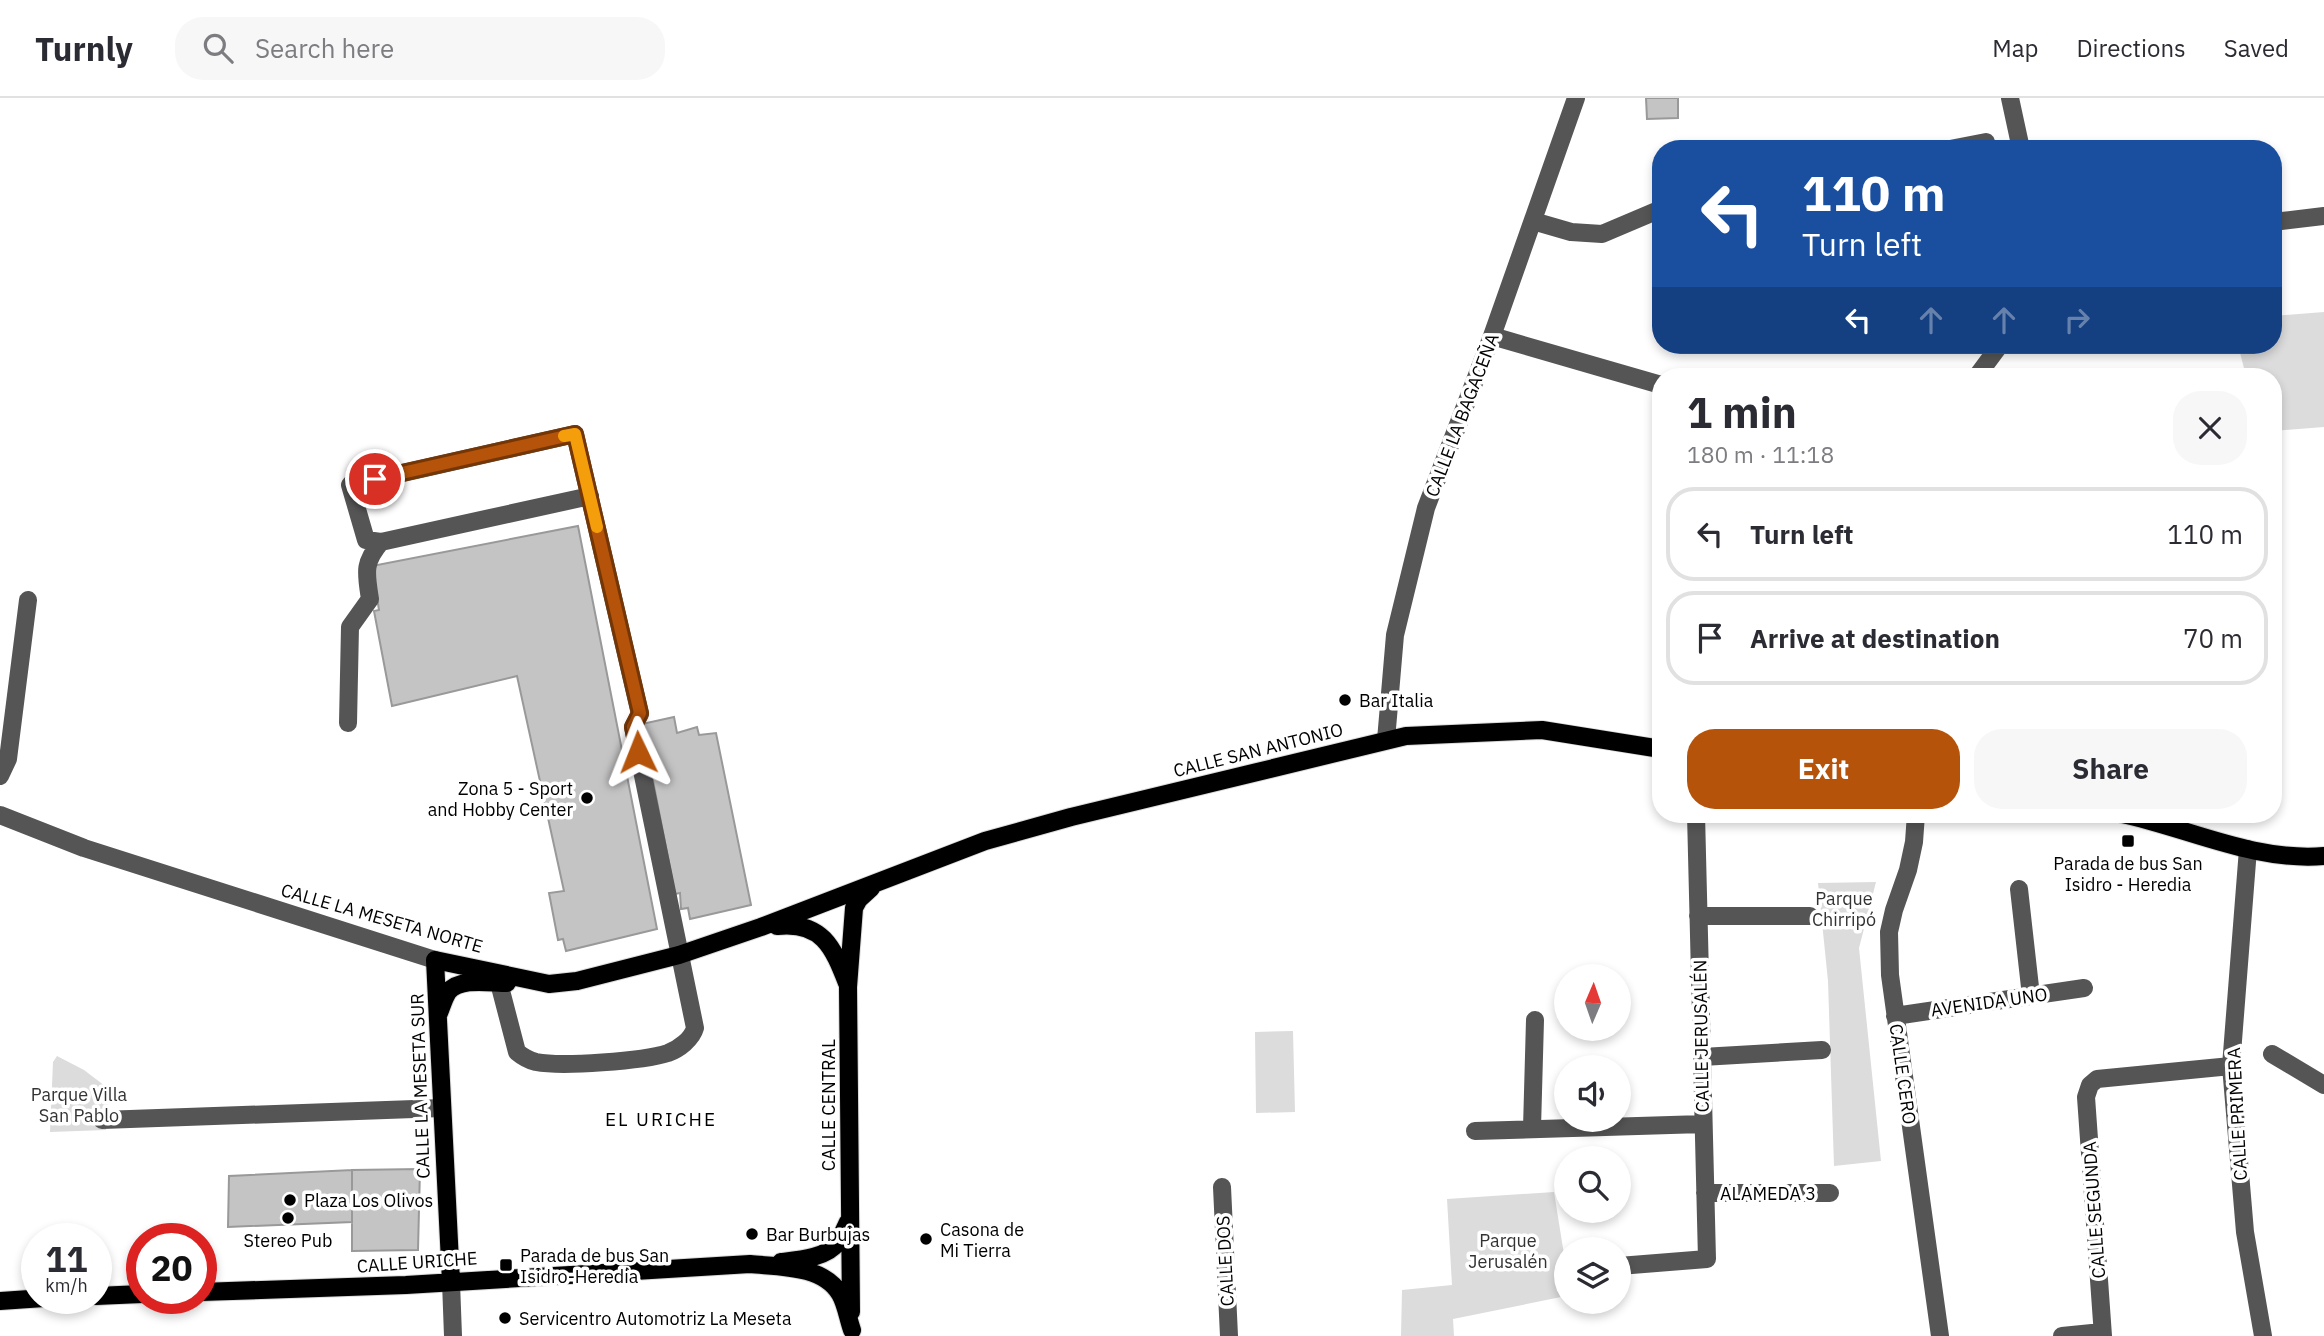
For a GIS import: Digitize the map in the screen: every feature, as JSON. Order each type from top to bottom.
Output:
[{"type":"main road","name":"CALLE SAN ANTONIO","points":[[877,884],[985,841],[1071,817],[1406,736],[1542,730],[1652,748]]},
{"type":"main road","points":[[2154,823],[2248,849],[2303,858],[2324,856]]},
{"type":"main road","name":"CALLE LA MESETA NORTE","points":[[435,960],[549,984],[576,981],[679,955],[877,884]]},
{"type":"main road","name":"CALLE CENTRAL","points":[[852,1333],[848,987],[854,908],[859,899],[877,884]]},
{"type":"main road","points":[[761,927],[798,926],[810,928],[821,935],[839,962],[848,987]]},
{"type":"main road","name":"CALLE LA MESETA SUR","points":[[435,960],[451,1282]]},
{"type":"main road","points":[[439,1013],[447,993],[454,986],[465,983],[549,984]]},
{"type":"main road","points":[[750,1264],[788,1261],[831,1249],[838,1242],[850,1218]]},
{"type":"main road","points":[[448,1249],[456,1268],[468,1275],[486,1278]]},
{"type":"main road","name":"CALLE URICHE","points":[[217,1291],[451,1282],[750,1264],[794,1269],[829,1280],[841,1295],[852,1333]]},
{"type":"main road","points":[[0,1301],[21,1300]]},
{"type":"street","name":"CALLE LA BAGACEÑA","points":[[1387,740],[1395,635],[1426,508],[1492,336],[1576,98]]},
{"type":"street","points":[[2010,98],[2019,140]]},
{"type":"street","points":[[1533,221],[1571,232],[1602,234],[1652,213]]},
{"type":"street","points":[[2282,221],[2324,216]]},
{"type":"street","points":[[1492,336],[1652,383]]},
{"type":"street","points":[[499,983],[517,1052],[524,1058],[537,1062],[578,1063],[643,1058],[670,1053],[693,1036],[695,1028],[633,727],[640,713],[590,496],[575,434],[351,485],[366,540],[381,542],[590,496]]},
{"type":"street","points":[[348,723],[350,627],[370,599],[365,570],[381,542]]},
{"type":"street","points":[[0,776],[8,759],[28,600]]},
{"type":"street","name":"CALLE LA MESETA NORTE","points":[[0,815],[84,848],[435,960]]},
{"type":"street","name":"CALLE JERUSALÉN","points":[[1631,1265],[1707,1259],[1696,823]]},
{"type":"street","name":"CALLE CERO","points":[[1915,823],[1908,870],[1889,932],[1895,1016],[1940,1336]]},
{"type":"street","name":"CALLE PRIMERA","points":[[2248,849],[2231,1066],[2245,1232],[2263,1336]]},
{"type":"street","points":[[2019,890],[2031,996]]},
{"type":"street","points":[[1698,916],[1810,916]]},
{"type":"street","name":"AVENIDA UNO","points":[[1895,1016],[2084,988]]},
{"type":"street","points":[[1532,1128],[1535,1020]]},
{"type":"street","points":[[1702,1056],[1822,1050]]},
{"type":"street","points":[[2272,1054],[2324,1085]]},
{"type":"street","name":"CALLE SEGUNDA","points":[[2103,1334],[2086,1097],[2090,1085],[2096,1079],[2231,1066]]},
{"type":"street","points":[[102,1120],[442,1108]]},
{"type":"street","points":[[1475,1131],[1703,1124]]},
{"type":"street","name":"CALLE DOS","points":[[1222,1186],[1229,1336]]},
{"type":"street","name":"ALAMEDA 3","points":[[1705,1193],[1830,1193]]},
{"type":"street","name":"CALLE LA MESETA SUR","points":[[451,1282],[453,1336]]},
{"type":"street","points":[[2062,1336],[2103,1334]]},
{"type":"green space","points":[[2324,312],[2324,427],[2282,430],[2282,368],[2244,368],[2240,354],[2282,354],[2282,315]]},
{"type":"green space","name":"Parque Chirripó","points":[[1876,882],[1859,948],[1881,1161],[1834,1166],[1828,981],[1818,883]]},
{"type":"green space","points":[[1293,1031],[1295,1112],[1256,1113],[1255,1032]]},
{"type":"green space","name":"Parque Villa San Pablo","points":[[57,1056],[84,1070],[109,1089],[106,1130],[50,1132],[53,1062]]},
{"type":"green space","name":"Parque Jerusalén","points":[[1554,1192],[1554,1223],[1559,1223],[1561,1237],[1554,1237],[1554,1298],[1453,1319],[1454,1336],[1401,1336],[1402,1290],[1452,1285],[1447,1199]]},
{"type":"building","points":[[1646,98],[1678,98],[1678,118],[1647,119]]},
{"type":"building","name":"Zona 5 - Sport and Hobby Center","points":[[578,526],[657,929],[566,951],[563,939],[558,940],[549,893],[564,891],[517,676],[392,706],[374,611],[379,610],[372,566]]},
{"type":"building","points":[[674,717],[677,733],[697,727],[699,735],[716,733],[751,905],[690,919],[688,908],[681,909],[680,893],[675,894],[642,724]]},
{"type":"building","points":[[420,1169],[418,1250],[352,1251],[352,1170]]},
{"type":"building","name":"Plaza Los Olivos","points":[[352,1170],[352,1222],[228,1227],[229,1176]]},
{"type":"slow traffic","points":[[564,436],[575,434],[597,527]]},
{"type":"place","name":"Bar Italia","points":[[1345,700]]},
{"type":"place","name":"Zona 5 - Sport and Hobby Center","points":[[587,798]]},
{"type":"place","name":"Parada de bus San Isidro - Heredia","points":[[2128,841]]},
{"type":"place","name":"Plaza Los Olivos","points":[[290,1200]]},
{"type":"place","name":"Stereo Pub","points":[[288,1218]]},
{"type":"place","name":"Bar Burbujas","points":[[752,1234]]},
{"type":"place","name":"Casona de Mi Tierra","points":[[926,1239]]},
{"type":"place","name":"Parada de bus San Isidro-Heredia","points":[[506,1265]]},
{"type":"place","name":"Servicentro Automotriz La Meseta","points":[[505,1318]]},
{"type":"district","name":"EL URICHE","points":[[661,1119]]},
{"type":"route","points":[[375,479],[575,434],[640,713],[633,727],[638,752]]}]
